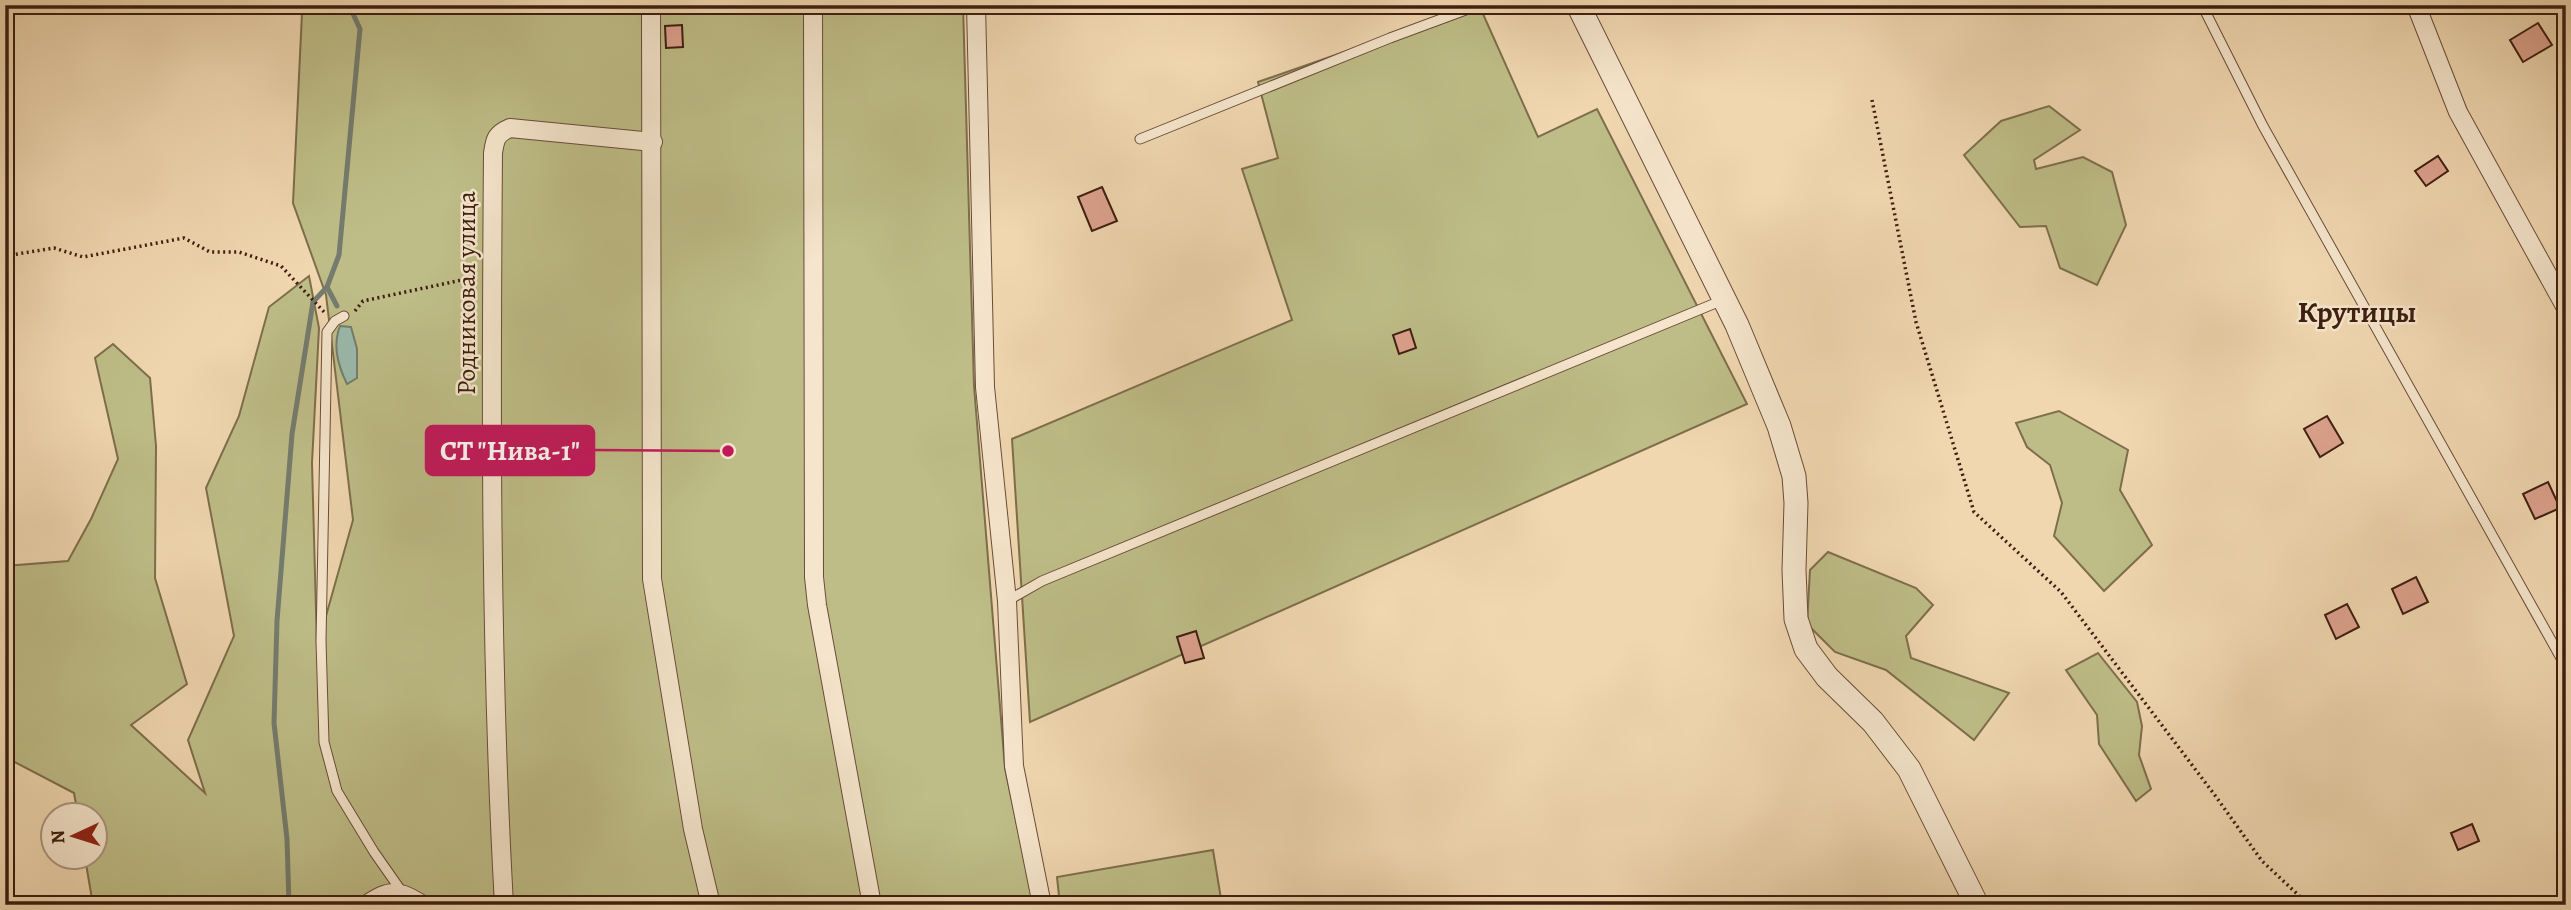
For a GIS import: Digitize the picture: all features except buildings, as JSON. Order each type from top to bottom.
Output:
[{"type":"street","points":[[651,5],[652,579],[694,829],[711,905]]},
{"type":"street","points":[[813,5],[814,577],[872,905]]},
{"type":"street","points":[[976,5],[985,387],[1006,601],[1014,766],[1042,905]]},
{"type":"street","points":[[1578,5],[1725,299],[1779,426],[1794,476],[1796,618],[1806,649],[1828,677],[1873,722],[1909,769],[1977,905]]},
{"type":"street","points":[[2416,5],[2458,112],[2566,308]]},
{"type":"street","name":"Родниковая улица","points":[[504,905],[498,803],[491,472],[493,153],[496,137],[510,128],[653,142]]},
{"type":"street","points":[[366,905],[380,895],[390,892],[402,892],[423,905]]},
{"type":"lane","points":[[1140,139],[1479,5]]},
{"type":"lane","points":[[2202,5],[2270,138],[2566,667]]},
{"type":"lane","points":[[1006,601],[1055,576],[1725,299]]},
{"type":"lane","points":[[344,316],[335,321],[327,332],[321,640],[324,742],[337,791],[402,892]]},
{"type":"path","points":[[1872,100],[1916,322],[1974,512],[2061,592],[2262,861],[2309,905]]},
{"type":"path","points":[[5,256],[54,248],[83,257],[184,238],[210,251],[239,252],[281,266],[321,309]]},
{"type":"path","points":[[363,300],[470,277]]},
{"type":"shaded area","points":[[296,5],[963,5],[974,386],[1005,768],[1034,905],[87,905],[92,899],[87,872],[108,872],[108,802],[76,802],[74,793],[5,757],[5,566],[68,561],[91,519],[118,459],[95,358],[113,344],[150,378],[156,446],[155,578],[187,684],[131,725],[205,793],[188,740],[234,636],[206,488],[239,416],[269,307],[309,276],[319,328],[312,463],[317,648],[353,520],[326,295],[293,203],[302,13]]},
{"type":"shaded area","points":[[1479,5],[1538,137],[1597,109],[1747,404],[1030,722],[1012,439],[1292,320],[1242,169],[1278,158],[1258,82]]},
{"type":"shaded area","points":[[2049,106],[2080,130],[2034,160],[2036,169],[2083,157],[2112,172],[2126,225],[2097,285],[2060,268],[2046,226],[2020,227],[1964,155],[2001,121]]},
{"type":"shaded area","points":[[340,326],[351,327],[357,349],[357,378],[347,384],[337,356],[336,341]]},
{"type":"shaded area","points":[[2059,411],[2128,450],[2120,490],[2152,545],[2104,591],[2054,536],[2062,503],[2050,465],[2027,447],[2016,423]]},
{"type":"shaded area","points":[[1828,552],[1916,588],[1933,605],[1906,636],[1911,658],[2009,693],[1974,740],[1886,670],[1835,652],[1807,624],[1810,570]]},
{"type":"shaded area","points":[[2098,653],[2137,702],[2142,726],[2139,755],[2151,789],[2136,801],[2099,744],[2097,715],[2066,670]]},
{"type":"shaded area","points":[[1213,850],[1222,905],[1060,905],[1057,877]]},
{"type":"waterway","points":[[289,905],[287,839],[274,723],[277,621],[292,434],[313,302],[327,287],[339,255],[360,29],[349,5]]},
{"type":"waterway","points":[[327,287],[337,306]]},
{"type":"place","name":"СТ \"Нива-1\"","points":[[728,451]]},
{"type":"district","name":"Крутицы","points":[[2357,312]]}]
